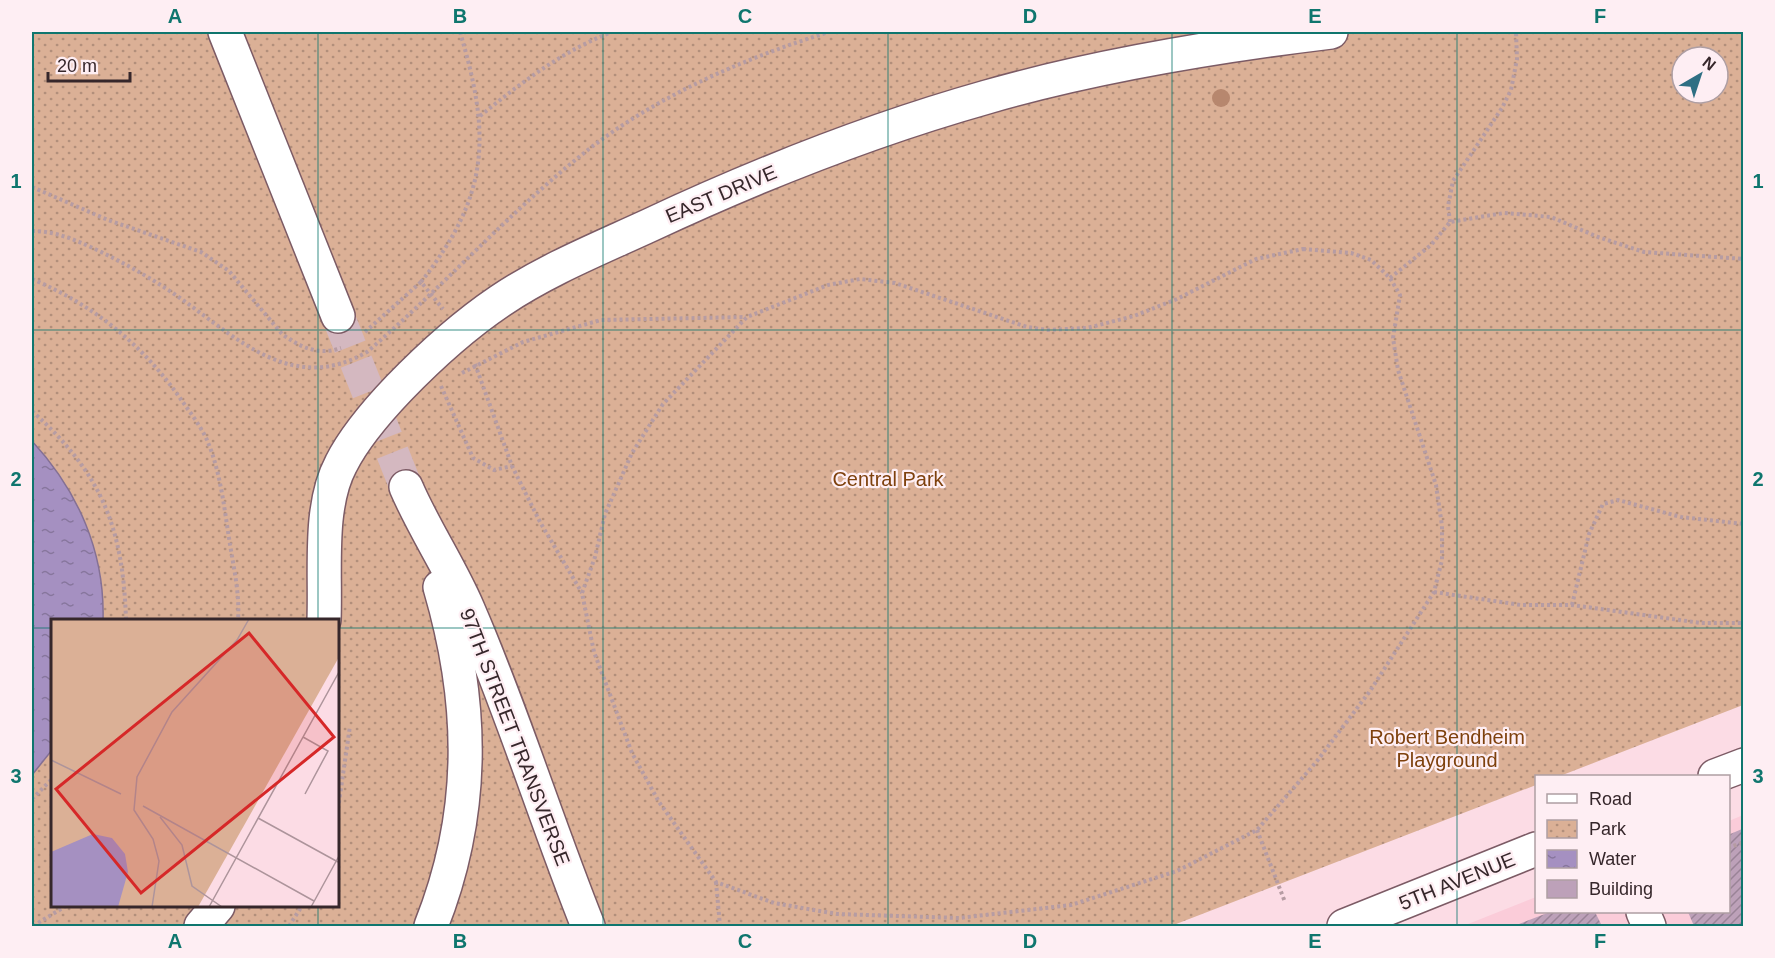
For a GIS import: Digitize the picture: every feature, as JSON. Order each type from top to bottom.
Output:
[{"type":"main road","points":[[225,32],[350,331]]},
{"type":"main road","name":"EAST DRIVE","points":[[324,619],[327,508],[331,486],[351,445],[391,396],[427,359],[478,317],[512,293],[562,266],[763,175],[919,117],[990,96],[1078,75],[1185,53],[1331,32]]},
{"type":"main road","name":"97TH STREET TRANSVERSE","points":[[406,487],[476,629],[508,706],[588,927]]},
{"type":"main road","name":"97TH STREET TRANSVERSE","points":[[420,519],[449,618],[465,722],[467,758],[456,849],[432,927]]},
{"type":"main road","points":[[1720,775],[1743,765]]},
{"type":"main road","name":"5TH AVENUE","points":[[1344,927],[1535,849]]},
{"type":"main road","points":[[201,927],[217,907]]},
{"type":"main road","points":[[1643,913],[1649,927]]},
{"type":"path","points":[[32,187],[108,220],[201,252],[229,271],[282,334],[298,345],[326,352],[350,331],[421,282],[435,264],[467,209],[480,160],[480,116],[460,32]]},
{"type":"path","points":[[480,116],[542,68],[577,47],[612,32]]},
{"type":"path","points":[[32,231],[56,233],[114,258],[152,279],[252,349],[270,359],[304,368],[342,364],[360,356],[431,294],[547,185],[589,149],[627,122],[674,95],[750,60],[829,32]]},
{"type":"path","points":[[1450,222],[1448,206],[1454,181],[1502,108],[1510,90],[1517,59],[1516,32]]},
{"type":"path","points":[[1390,278],[1431,245],[1450,222],[1504,213],[1551,217],[1598,237],[1644,252],[1743,259]]},
{"type":"path","points":[[475,364],[523,342],[601,320],[747,317],[828,285],[860,279],[895,283],[1027,327],[1047,330],[1087,328],[1157,309],[1256,259],[1303,249],[1351,253],[1371,260],[1390,278],[1400,295],[1393,338],[1398,370],[1436,485],[1442,526],[1442,560],[1434,592],[1344,726],[1257,830],[1177,871],[1071,905],[959,918],[837,914],[774,903],[716,882]]},
{"type":"path","points":[[32,279],[98,313],[135,343],[172,386],[196,421],[207,440],[221,492],[235,578],[238,619]]},
{"type":"path","points":[[421,282],[444,311]]},
{"type":"path","points":[[582,593],[595,557],[605,514],[640,438],[677,388],[747,317]]},
{"type":"path","points":[[471,355],[512,466],[540,522],[582,593],[594,652],[632,753],[659,802],[716,882],[720,927]]},
{"type":"path","points":[[441,386],[473,458],[494,470],[512,466]]},
{"type":"path","points":[[32,411],[60,436],[80,461],[108,510],[124,575],[126,619]]},
{"type":"path","points":[[1572,605],[1589,534],[1603,504],[1618,500],[1681,517],[1743,524]]},
{"type":"path","points":[[1434,592],[1521,605],[1572,605],[1701,623],[1743,623]]},
{"type":"path","points":[[339,802],[350,726]]},
{"type":"path","points":[[32,798],[51,780]]},
{"type":"path","points":[[1257,830],[1285,902]]},
{"type":"path","points":[[33,927],[64,907]]},
{"type":"path","points":[[289,927],[301,907]]},
{"type":"shaded area","points":[[1743,815],[1743,926],[1463,926],[1535,897],[1535,913],[1730,913],[1730,821]]},
{"type":"green space","name":"Central Park","points":[[32,32],[1743,32],[1743,705],[1563,775],[1535,775],[1535,785],[1171,926],[32,926]]},
{"type":"water","points":[[32,441],[63,480],[86,524],[99,570],[103,619],[51,619],[51,751],[32,775]]},
{"type":"building","points":[[1742,829],[1744,926],[1694,926],[1688,913],[1730,913],[1730,834]]},
{"type":"building","points":[[1547,913],[1596,913],[1602,926],[1514,926]]},
{"type":"tunnel","points":[[338,316],[406,487]]},
{"type":"park label","name":"Robert Bendheim Playground","points":[[1447,748]]}]
